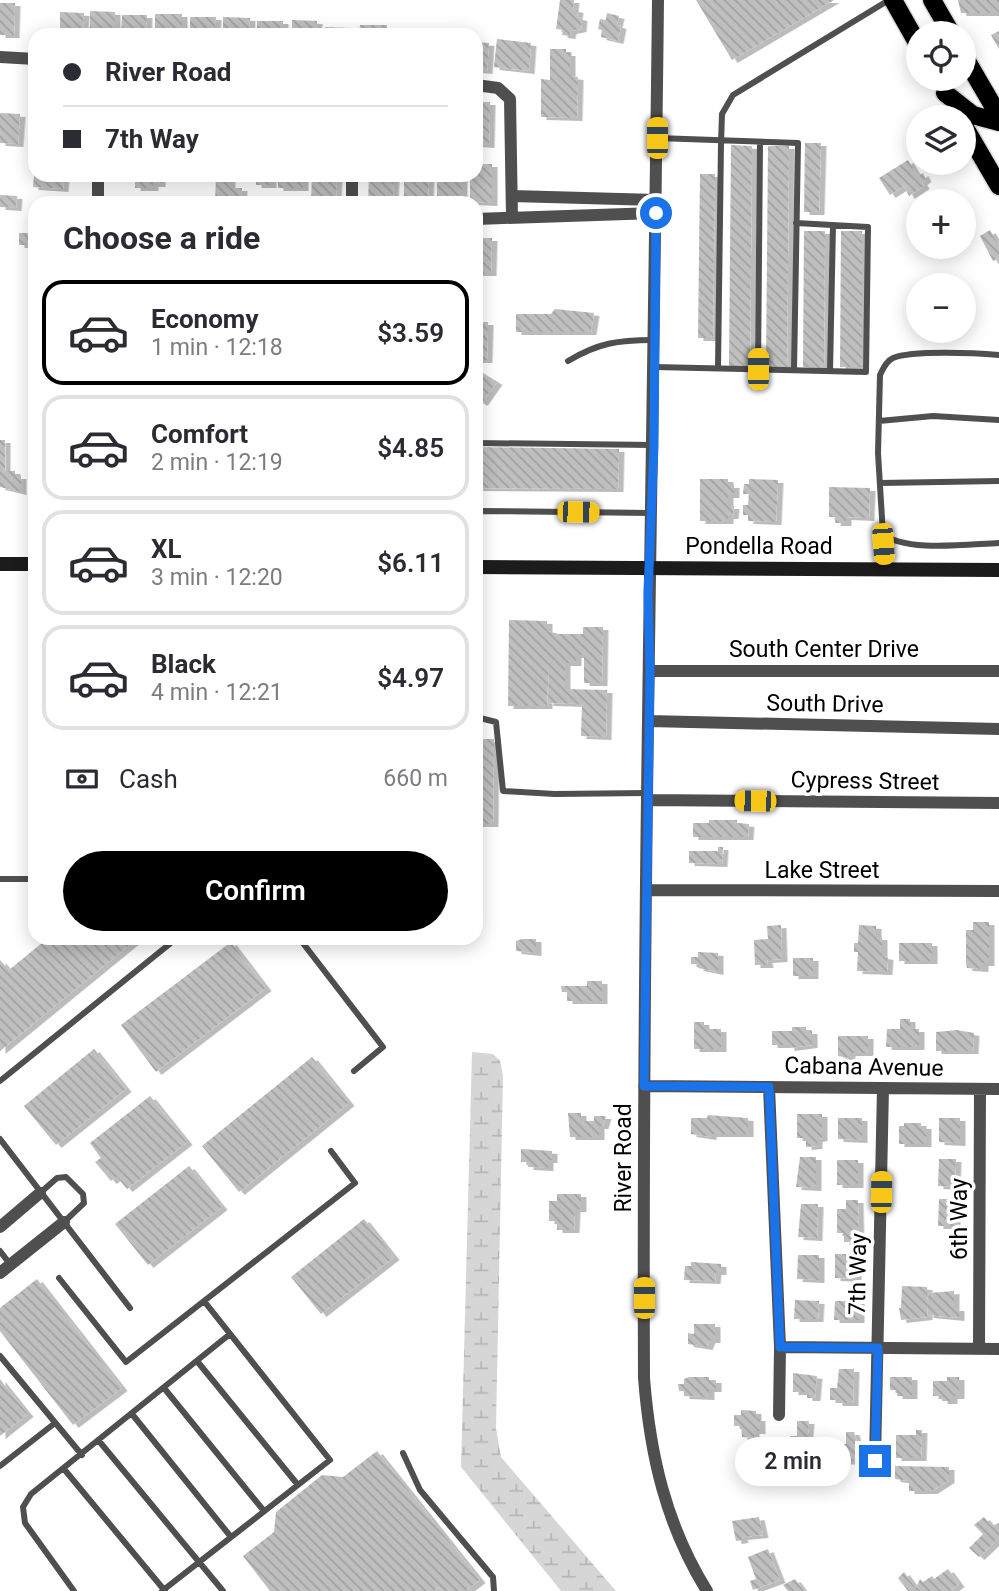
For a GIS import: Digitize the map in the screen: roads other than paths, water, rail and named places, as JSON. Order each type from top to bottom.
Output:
[{"type":"main road","points":[[891,0],[906,25]]},
{"type":"main road","points":[[932,0],[944,21]]},
{"type":"main road","points":[[976,77],[999,116]]},
{"type":"main road","points":[[947,91],[974,115],[999,122]]},
{"type":"main road","points":[[976,147],[999,186]]},
{"type":"main road","points":[[0,564],[28,564]]},
{"type":"main road","name":"Pondella Road","points":[[483,567],[999,570]]},
{"type":"street","name":"River Road","points":[[658,0],[644,1086],[646,1411],[654,1464],[670,1516],[683,1550],[706,1591]]},
{"type":"street","points":[[0,57],[28,59]]},
{"type":"street","points":[[483,86],[498,88],[510,99],[512,218]]},
{"type":"street","points":[[512,196],[580,196],[656,206]]},
{"type":"street","points":[[580,196],[580,216]]},
{"type":"street","points":[[483,219],[580,216],[656,206]]},
{"type":"street","name":"South Center Drive","points":[[650,671],[999,671]]},
{"type":"street","name":"South Drive","points":[[649,721],[999,729]]},
{"type":"street","name":"Cypress Street","points":[[647,797],[999,803]]},
{"type":"street","name":"Lake Street","points":[[646,890],[999,891]]},
{"type":"street","name":"Cabana Avenue","points":[[644,1086],[999,1089]]},
{"type":"street","points":[[769,1087],[780,1347],[779,1415]]},
{"type":"street","name":"7th Way","points":[[875,1461],[883,1088]]},
{"type":"street","name":"6th Way","points":[[979,1348],[980,1089]]},
{"type":"street","points":[[0,1227],[40,1193]]},
{"type":"street","points":[[5,1268],[64,1222]]},
{"type":"street","points":[[780,1347],[999,1349]]},
{"type":"lane","points":[[718,368],[722,114],[733,95],[891,0]]},
{"type":"lane","points":[[657,138],[720,143],[798,143],[794,370]]},
{"type":"lane","points":[[758,369],[760,143]]},
{"type":"lane","points":[[655,367],[866,372],[868,227],[796,223]]},
{"type":"lane","points":[[830,371],[833,225]]},
{"type":"lane","points":[[568,361],[593,346],[624,340],[655,340]]},
{"type":"lane","points":[[885,569],[880,483],[880,375],[893,358],[999,355]]},
{"type":"lane","points":[[879,421],[933,416],[999,420]]},
{"type":"lane","points":[[483,443],[654,444]]},
{"type":"lane","points":[[880,483],[999,481]]},
{"type":"lane","points":[[483,511],[652,513]]},
{"type":"lane","points":[[882,533],[889,539],[908,544],[999,543]]},
{"type":"lane","points":[[483,719],[496,722],[503,791],[647,797]]},
{"type":"lane","points":[[0,879],[28,879]]},
{"type":"lane","points":[[0,1081],[168,945]]},
{"type":"lane","points":[[304,945],[383,1047],[354,1071]]},
{"type":"lane","points":[[0,1139],[130,1308]]},
{"type":"lane","points":[[59,1278],[126,1362],[355,1184],[331,1151]]},
{"type":"lane","points":[[40,1193],[57,1178],[66,1177],[77,1186],[84,1203],[64,1222]]},
{"type":"lane","points":[[0,1251],[5,1268]]},
{"type":"lane","points":[[64,1469],[164,1591],[330,1460],[204,1301]]},
{"type":"lane","points":[[74,1591],[25,1523],[23,1507],[32,1494],[230,1334]]},
{"type":"lane","points":[[0,1356],[82,1455]]},
{"type":"lane","points":[[197,1361],[298,1485]]},
{"type":"lane","points":[[164,1388],[264,1511]]},
{"type":"lane","points":[[132,1414],[230,1537]]},
{"type":"lane","points":[[0,1466],[55,1423]]},
{"type":"lane","points":[[99,1441],[201,1561],[223,1591]]},
{"type":"lane","points":[[403,1453],[420,1490],[493,1577],[494,1591]]}]
